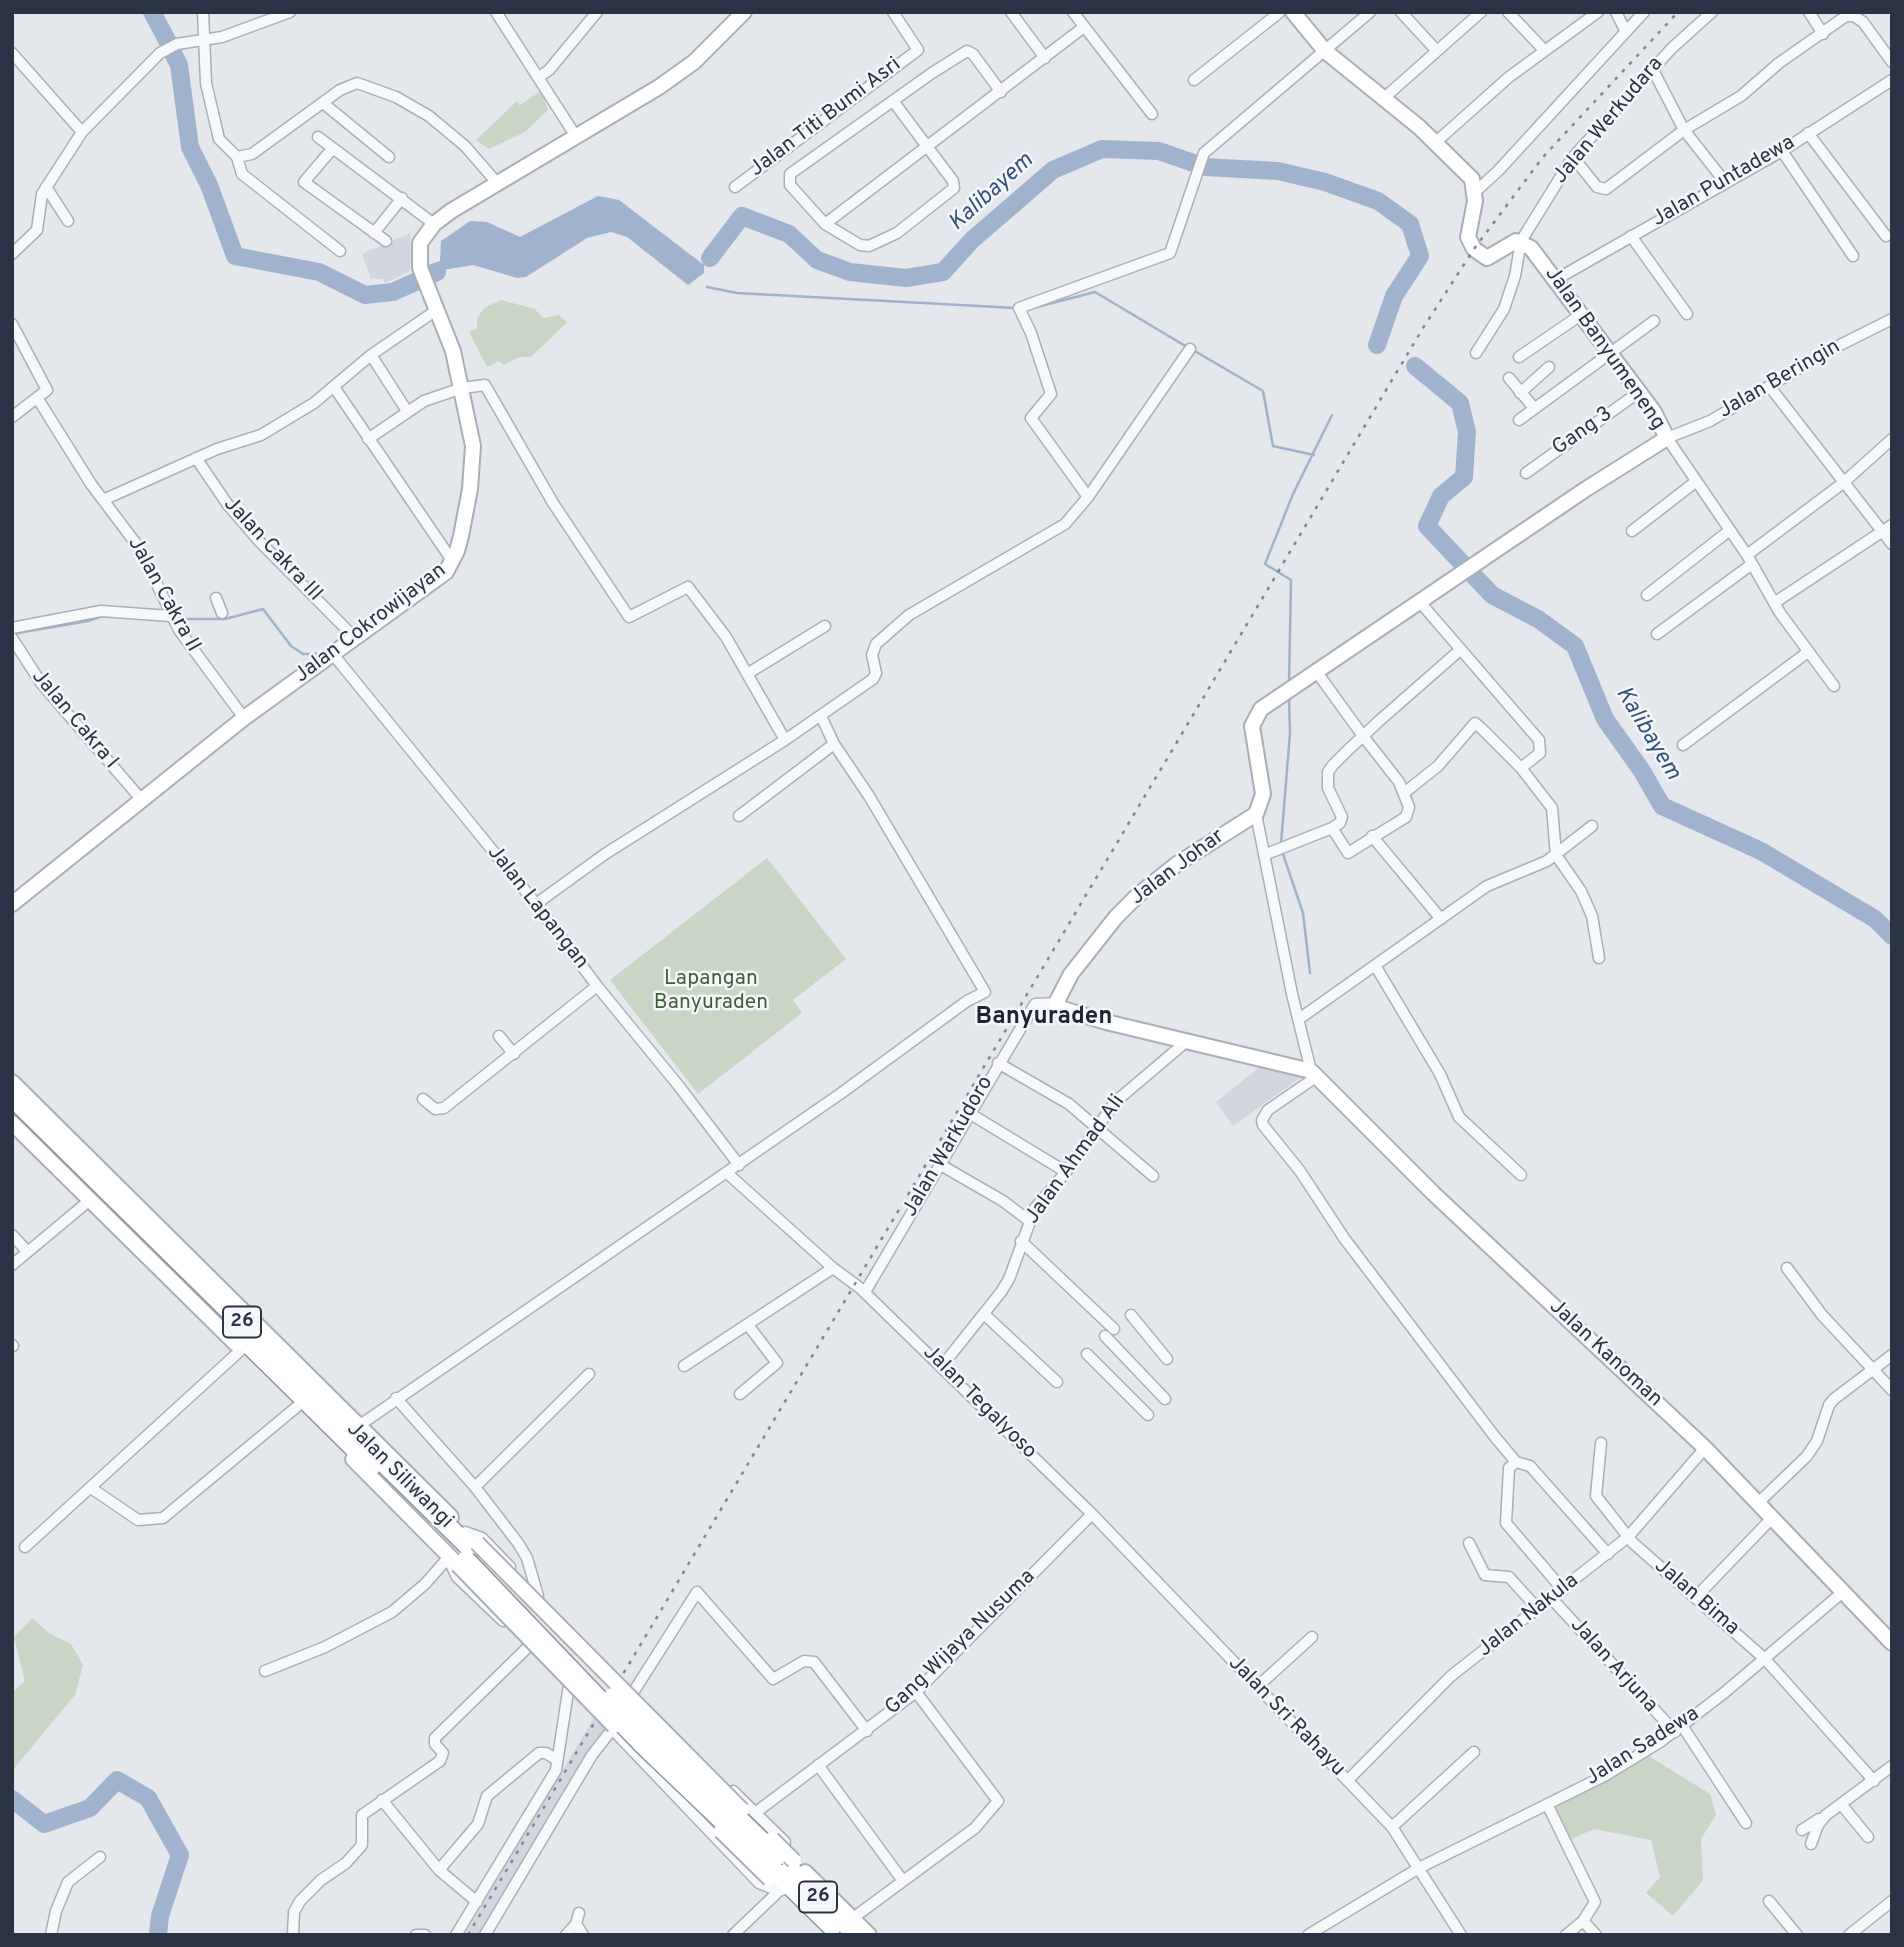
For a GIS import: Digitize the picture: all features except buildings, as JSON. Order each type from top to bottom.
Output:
[{"type":"highway","name":"Jalan Siliwangi","points":[[12,1097],[192,1294],[461,1551]]},
{"type":"highway","name":"Jalan Siliwangi","points":[[12,1110],[461,1551],[644,1746],[786,1877]]},
{"type":"highway","name":"26","points":[[786,1877],[854,1926]]},
{"type":"highway","name":"26","points":[[786,1877],[839,1935]]},
{"type":"street","points":[[203,12],[206,83],[216,127],[226,150],[237,158],[242,174],[340,251]]},
{"type":"street","points":[[12,254],[37,230],[40,201],[46,187],[74,150],[82,132],[163,51],[177,44],[206,41],[289,12]]},
{"type":"street","points":[[496,12],[575,135]]},
{"type":"street","points":[[539,76],[550,69],[597,12]]},
{"type":"street","points":[[317,137],[434,223],[575,135],[659,87],[694,62],[744,12]]},
{"type":"street","name":"Jalan Titi Bumi Asri","points":[[734,187],[918,50],[893,12]]},
{"type":"street","points":[[1011,12],[1045,58]]},
{"type":"street","points":[[1073,12],[1152,114]]},
{"type":"street","points":[[1194,80],[1280,12]]},
{"type":"street","points":[[1293,12],[1325,51],[1436,142],[1472,179],[1475,192],[1468,237],[1479,253],[1487,258],[1496,255],[1512,242],[1521,241],[1515,276],[1504,309],[1476,354]]},
{"type":"street","points":[[1088,497],[1031,418],[1051,394],[1020,308],[1170,253],[1204,153],[1370,12]]},
{"type":"street","points":[[1401,12],[1436,50]]},
{"type":"street","points":[[1384,98],[1482,12]]},
{"type":"street","points":[[1508,12],[1544,50]]},
{"type":"street","points":[[1436,142],[1544,50],[1598,12]]},
{"type":"street","points":[[1616,12],[1626,32]]},
{"type":"street","points":[[1475,192],[1498,172],[1644,12]]},
{"type":"street","name":"Jalan Werkudara","points":[[1521,241],[1573,157],[1672,48],[1712,12]]},
{"type":"street","points":[[1809,12],[1823,34]]},
{"type":"street","points":[[1573,157],[1597,187],[1604,189],[1684,130],[1741,96],[1779,63],[1846,16],[1857,17],[1892,62]]},
{"type":"street","points":[[825,224],[1084,27]]},
{"type":"street","points":[[893,101],[953,181],[954,188],[897,233],[869,246],[860,245],[825,224],[790,185],[790,174],[893,101],[967,51],[973,54],[1001,92]]},
{"type":"street","points":[[12,53],[82,132]]},
{"type":"street","points":[[1653,70],[1684,130],[1725,182]]},
{"type":"street","name":"Jalan Puntadewa","points":[[1555,280],[1782,151],[1892,80]]},
{"type":"street","points":[[237,158],[252,154],[323,103],[357,83],[396,97],[448,131],[498,184]]},
{"type":"street","points":[[323,103],[389,157]]},
{"type":"street","points":[[1808,133],[1886,236]]},
{"type":"street","points":[[333,148],[304,182],[386,241]]},
{"type":"street","points":[[1782,151],[1853,256]]},
{"type":"street","points":[[46,187],[68,221]]},
{"type":"street","points":[[374,233],[402,198]]},
{"type":"street","name":"Jalan Cokrowijayan","points":[[12,904],[244,718],[432,583],[453,562],[470,489],[473,446],[462,388],[438,309],[423,274],[420,243],[434,223]]},
{"type":"street","points":[[1631,236],[1687,314]]},
{"type":"street","name":"Jalan Banyumeneng","points":[[1419,601],[1667,438],[1639,392],[1582,314],[1531,248],[1521,241]]},
{"type":"street","points":[[103,500],[196,458],[261,435],[314,403],[371,355],[438,309]]},
{"type":"street","points":[[1519,358],[1582,314]]},
{"type":"street","name":"Jalan Beringin","points":[[1667,438],[1710,421],[1834,348],[1892,319]]},
{"type":"street","points":[[1519,420],[1654,321]]},
{"type":"street","points":[[12,324],[47,390],[12,417]]},
{"type":"street","points":[[537,904],[605,854],[785,740],[876,676],[873,654],[886,634],[940,595],[1065,524],[1088,497],[1190,349]]},
{"type":"street","points":[[371,355],[407,411]]},
{"type":"street","points":[[1520,393],[1549,367]]},
{"type":"street","points":[[1509,378],[1534,408]]},
{"type":"street","points":[[368,439],[424,401],[462,388],[485,384],[553,503],[629,617],[688,587],[726,637],[785,740]]},
{"type":"street","points":[[334,387],[453,562]]},
{"type":"street","points":[[1770,387],[1892,544]]},
{"type":"street","name":"Gang 3","points":[[1526,472],[1639,392]]},
{"type":"street","name":"Jalan Cakra II","points":[[38,399],[103,500],[147,561],[178,630],[244,718]]},
{"type":"street","points":[[1667,438],[1694,482],[1730,530],[1774,603],[1834,686]]},
{"type":"street","points":[[1657,634],[1890,444]]},
{"type":"street","name":"Jalan Cakra III","points":[[196,458],[228,505],[259,541],[355,637]]},
{"type":"street","points":[[1632,531],[1694,482]]},
{"type":"street","points":[[1774,603],[1892,525]]},
{"type":"street","points":[[1647,595],[1730,530]]},
{"type":"street","points":[[216,598],[222,613]]},
{"type":"street","points":[[1313,1074],[1256,814],[1263,794],[1252,723],[1264,706],[1419,601],[1460,650],[1504,695],[1539,740],[1540,753],[1521,768]]},
{"type":"street","points":[[12,628],[101,611],[171,617]]},
{"type":"street","points":[[747,674],[825,626]]},
{"type":"street","name":"Jalan Cakra I","points":[[13,639],[52,697],[141,799]]},
{"type":"street","points":[[1264,855],[1340,823],[1342,817],[1328,788],[1326,776],[1333,765],[1460,650]]},
{"type":"street","points":[[1684,745],[1808,652]]},
{"type":"street","name":"Jalan Lapangan","points":[[332,653],[537,904],[597,986],[739,1165]]},
{"type":"street","points":[[1316,671],[1405,793],[1409,807],[1408,815],[1348,853],[1332,828]]},
{"type":"street","points":[[360,1425],[853,1087],[967,1001],[985,992],[869,796],[834,744],[821,716]]},
{"type":"street","points":[[1405,793],[1438,766],[1475,723],[1521,768],[1552,808],[1556,855],[1581,891],[1592,916],[1599,958]]},
{"type":"street","points":[[740,816],[834,744]]},
{"type":"street","name":"Jalan Johar","points":[[1056,1003],[1071,974],[1116,917],[1138,895],[1177,864],[1256,814]]},
{"type":"street","points":[[1299,1019],[1487,886],[1556,855],[1592,826]]},
{"type":"street","points":[[1372,836],[1441,919]]},
{"type":"street","points":[[1376,967],[1440,1074],[1459,1117],[1521,1175]]},
{"type":"street","points":[[423,1099],[435,1109],[444,1108],[597,986]]},
{"type":"street","points":[[1056,1003],[1063,1009],[1106,1022],[1313,1074]]},
{"type":"street","name":"Jalan Warkudoro","points":[[865,1292],[1035,1004],[1056,1003]]},
{"type":"street","points":[[499,1036],[514,1054]]},
{"type":"street","name":"Jalan Ahmad Ali","points":[[942,1366],[985,1315],[1009,1279],[1028,1220],[1035,1208],[1066,1172],[1126,1090],[1187,1041]]},
{"type":"street","points":[[998,1063],[1058,1097],[1098,1126],[1153,1176]]},
{"type":"street","points":[[1313,1074],[1268,1111],[1262,1120],[1263,1125],[1300,1171],[1370,1272],[1516,1462],[1530,1466],[1608,1554]]},
{"type":"street","name":"Jalan Kanoman","points":[[1313,1074],[1434,1194],[1705,1448],[1892,1643]]},
{"type":"street","points":[[12,1082],[360,1425],[461,1551],[457,1577],[569,1685],[578,1686],[590,1678],[596,1667],[595,1658],[482,1538],[461,1551],[392,1612],[325,1647],[265,1671]]},
{"type":"street","points":[[969,1113],[1066,1172]]},
{"type":"street","points":[[12,1123],[90,1200],[147,1242]]},
{"type":"street","points":[[939,1164],[1003,1201],[1028,1220]]},
{"type":"street","name":"Jalan Tegalyoso","points":[[727,1173],[833,1268],[865,1292],[1092,1514]]},
{"type":"street","points":[[12,1265],[26,1250],[90,1200]]},
{"type":"street","points":[[12,1235],[26,1250]]},
{"type":"street","points":[[1021,1241],[1109,1333],[1165,1399]]},
{"type":"street","points":[[684,1366],[833,1268]]},
{"type":"street","points":[[1787,1268],[1822,1315],[1892,1390]]},
{"type":"street","points":[[192,1294],[242,1349],[299,1405],[461,1551]]},
{"type":"street","points":[[985,1315],[1057,1382]]},
{"type":"street","points":[[1131,1315],[1167,1359]]},
{"type":"street","points":[[740,1394],[777,1363],[748,1325]]},
{"type":"street","points":[[25,1547],[242,1349]]},
{"type":"street","points":[[1087,1354],[1148,1415]]},
{"type":"street","points":[[1756,1504],[1807,1456],[1817,1441],[1829,1405],[1834,1399],[1892,1355]]},
{"type":"street","points":[[475,1488],[589,1374]]},
{"type":"street","points":[[396,1398],[475,1488],[527,1558],[538,1596]]},
{"type":"street","points":[[91,1488],[138,1520],[163,1518],[299,1405]]},
{"type":"street","name":"Jalan Bima","points":[[1601,1443],[1596,1496],[1628,1537],[1765,1659],[1874,1781]]},
{"type":"street","name":"Jalan Nakula","points":[[1348,1780],[1451,1676],[1628,1537],[1705,1448]]},
{"type":"street","points":[[1516,1462],[1509,1468],[1506,1523],[1563,1590]]},
{"type":"street","name":"Jalan Sri Rahayu","points":[[1092,1514],[1392,1827],[1461,1935]]},
{"type":"street","name":"Gang Wijaya Nusuma","points":[[755,1813],[916,1692],[1092,1514]]},
{"type":"street","points":[[1697,1596],[1772,1518]]},
{"type":"street","points":[[1469,1543],[1485,1575],[1509,1577],[1538,1609]]},
{"type":"street","name":"Jalan Sadewa","points":[[1308,1935],[1419,1868],[1606,1775],[1679,1729],[1844,1591]]},
{"type":"street","points":[[485,1935],[592,1755],[614,1731],[631,1694],[697,1592],[773,1679],[804,1661],[814,1662],[867,1731]]},
{"type":"street","name":"Jalan Arjuna","points":[[1552,1599],[1679,1729],[1746,1823]]},
{"type":"street","points":[[1257,1687],[1312,1637]]},
{"type":"street","points":[[293,1935],[294,1912],[300,1901],[321,1880],[346,1863],[362,1845],[365,1837],[360,1819],[382,1800],[440,1761],[443,1753],[435,1744],[435,1738],[529,1646]]},
{"type":"street","points":[[456,1935],[556,1770],[569,1685]]},
{"type":"street","points":[[869,1935],[854,1926],[904,1881],[975,1828],[998,1801],[916,1692]]},
{"type":"street","points":[[631,1694],[795,1852],[786,1877],[733,1935]]},
{"type":"street","points":[[614,1731],[759,1883],[786,1877]]},
{"type":"street","points":[[1392,1827],[1474,1752]]},
{"type":"street","points":[[439,1870],[478,1824],[487,1796],[539,1754],[546,1753],[557,1760]]},
{"type":"street","points":[[817,1765],[904,1881]]},
{"type":"street","points":[[1802,1830],[1890,1770]]},
{"type":"street","points":[[382,1800],[439,1870],[477,1902]]},
{"type":"street","points":[[1547,1804],[1593,1892],[1595,1906],[1583,1921],[1566,1935]]},
{"type":"street","points":[[1841,1804],[1868,1837]]},
{"type":"street","points":[[1811,1844],[1818,1825],[1826,1815]]},
{"type":"street","points":[[51,1935],[56,1911],[68,1882],[100,1857]]},
{"type":"street","points":[[786,1877],[827,1935]]},
{"type":"street","points":[[1769,1901],[1797,1935]]},
{"type":"street","points":[[1849,1935],[1892,1901]]},
{"type":"street","points":[[566,1935],[576,1924],[579,1913]]},
{"type":"street","points":[[1583,1921],[1596,1935]]},
{"type":"street","points":[[576,1924],[583,1935]]},
{"type":"street","points":[[416,1935],[425,1935]]},
{"type":"shaded area","points":[[410,233],[410,271],[385,283],[383,279],[371,279],[362,254]]},
{"type":"shaded area","points":[[1267,1061],[1308,1072],[1233,1126],[1216,1102]]},
{"type":"shaded area","points":[[595,1716],[606,1727],[483,1935],[464,1935]]},
{"type":"green space","points":[[541,91],[548,110],[525,132],[489,149],[476,140],[517,101],[520,105]]},
{"type":"green space","points":[[501,300],[535,309],[543,318],[559,315],[567,322],[531,357],[519,357],[504,365],[499,361],[487,367],[469,332],[477,328],[477,318],[484,308]]},
{"type":"green space","name":"Lapangan Banyuraden","points":[[767,858],[846,959],[793,1000],[802,1013],[698,1094],[610,980]]},
{"type":"green space","points":[[32,1618],[49,1633],[71,1644],[83,1665],[75,1695],[12,1771],[12,1693],[25,1681],[14,1637]]},
{"type":"green space","points":[[1647,1755],[1710,1794],[1716,1815],[1701,1839],[1703,1880],[1673,1916],[1646,1893],[1660,1877],[1651,1840],[1594,1829],[1563,1843],[1545,1803]]},
{"type":"water","points":[[598,196],[619,200],[704,265],[704,273],[688,285],[627,237],[611,232],[587,238],[526,277],[517,278],[473,265],[443,270],[422,280],[425,266],[440,261],[441,241],[470,221],[487,222],[520,237]]},
{"type":"waterway","points":[[152,12],[168,42]]},
{"type":"waterway","name":"Kalibayem","points":[[172,51],[179,65],[190,147],[209,185],[235,256],[319,272],[365,295],[393,292],[437,272]]},
{"type":"waterway","name":"Kalibayem","points":[[710,258],[742,216],[789,234],[817,260],[850,272],[906,278],[943,272],[972,240],[1053,170],[1102,149],[1159,151],[1205,167],[1278,171],[1325,182],[1378,201],[1410,224],[1420,256],[1394,296],[1377,345]]},
{"type":"waterway","points":[[707,287],[737,293],[1016,308]]},
{"type":"waterway","points":[[1029,309],[1095,292],[1187,347]]},
{"type":"waterway","points":[[1193,350],[1263,391],[1273,446],[1314,455]]},
{"type":"waterway","name":"Kalibayem","points":[[1415,366],[1460,403],[1467,432],[1464,477],[1441,496],[1427,526],[1492,595],[1538,619],[1575,646],[1605,719],[1642,771],[1662,806],[1761,851],[1875,919],[1892,936]]},
{"type":"waterway","points":[[1289,684],[1291,580],[1265,564],[1293,494],[1332,415]]},
{"type":"waterway","points":[[177,619],[225,619],[263,609],[291,646],[303,654],[318,654]]},
{"type":"waterway","points":[[12,634],[88,621],[105,615]]},
{"type":"waterway","points":[[1281,844],[1290,733],[1289,697]]},
{"type":"waterway","points":[[1282,851],[1303,913],[1310,973]]},
{"type":"waterway","points":[[12,1799],[44,1824],[90,1808],[117,1780],[148,1798],[180,1855],[160,1916],[158,1935]]},
{"type":"railway","points":[[468,1935],[1423,328],[1474,249],[1543,157],[1678,12]]},
{"type":"district","name":"Banyuraden","points":[[1044,1018]]}]
